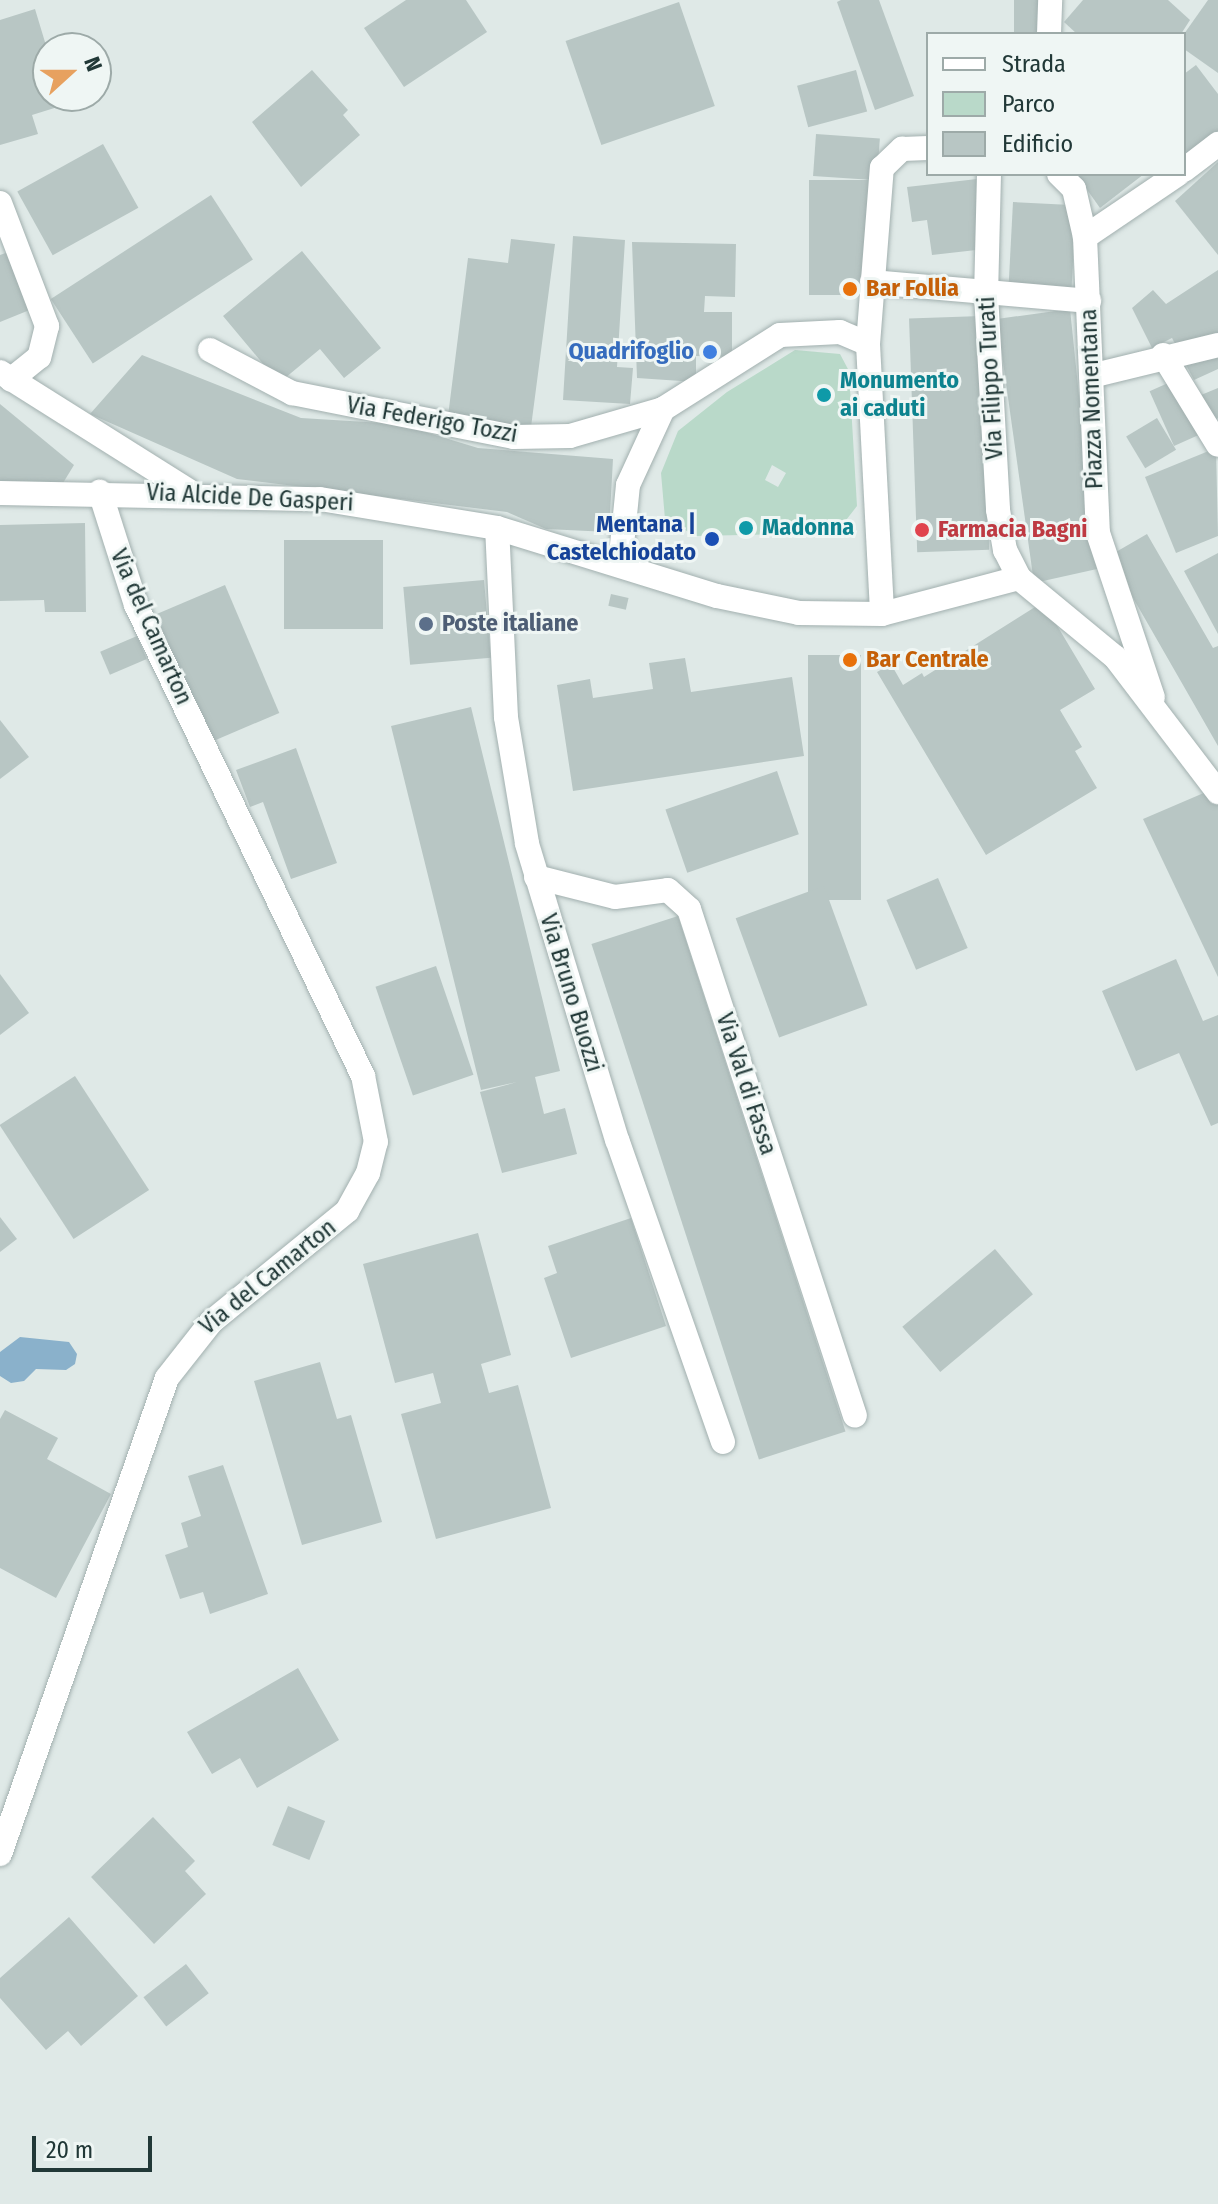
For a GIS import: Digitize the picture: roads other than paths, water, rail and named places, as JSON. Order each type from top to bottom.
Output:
[{"type":"street","points":[[1049,32],[1050,0]]},
{"type":"street","points":[[1186,168],[1218,144]]},
{"type":"street","points":[[882,614],[868,344],[880,175],[894,152],[926,148]]},
{"type":"street","name":"Via Filippo Turati","points":[[989,176],[986,294],[999,524],[1019,578]]},
{"type":"street","points":[[1085,237],[1175,176]]},
{"type":"street","name":"Piazza Nomentana","points":[[1064,178],[1079,202],[1085,237],[1098,533],[1154,707]]},
{"type":"street","points":[[0,203],[47,326],[39,357],[6,376],[191,492]]},
{"type":"street","points":[[872,282],[1089,301]]},
{"type":"street","name":"Via Federigo Tozzi","points":[[210,350],[292,393],[514,437],[570,436],[663,409],[780,335],[824,330],[868,344]]},
{"type":"street","points":[[1091,376],[1163,355],[1218,345]]},
{"type":"street","points":[[1163,355],[1218,445]]},
{"type":"street","points":[[620,565],[628,485],[663,409]]},
{"type":"street","name":"Via del Camarton","points":[[0,1854],[167,1378],[204,1328],[347,1211],[368,1173],[376,1142],[363,1076],[136,605],[100,492]]},
{"type":"street","name":"Via Alcide De Gasperi","points":[[0,493],[191,492],[367,504],[497,528],[775,610],[882,614],[1019,578]]},
{"type":"street","name":"Via Bruno Buozzi","points":[[497,528],[506,717],[536,877],[617,1140],[723,1442]]},
{"type":"street","points":[[1019,578],[1100,641],[1218,792]]},
{"type":"street","name":"Via Val di Fassa","points":[[536,877],[615,897],[668,890],[689,909],[855,1416]]},
{"type":"water","points":[[20,1337],[69,1342],[77,1354],[75,1364],[66,1370],[36,1369],[24,1381],[11,1383],[0,1376],[0,1352]]},
{"type":"place","name":"Bar Follia","points":[[850,289]]},
{"type":"place","name":"Quadrifoglio","points":[[710,352]]},
{"type":"place","name":"Monumento ai caduti","points":[[824,395]]},
{"type":"place","name":"Madonna","points":[[746,528]]},
{"type":"place","name":"Farmacia Bagni","points":[[922,530]]},
{"type":"place","name":"Mentana | Castelchiodato","points":[[712,539]]},
{"type":"place","name":"Poste italiane","points":[[426,624]]},
{"type":"place","name":"Bar Centrale","points":[[850,660]]}]
